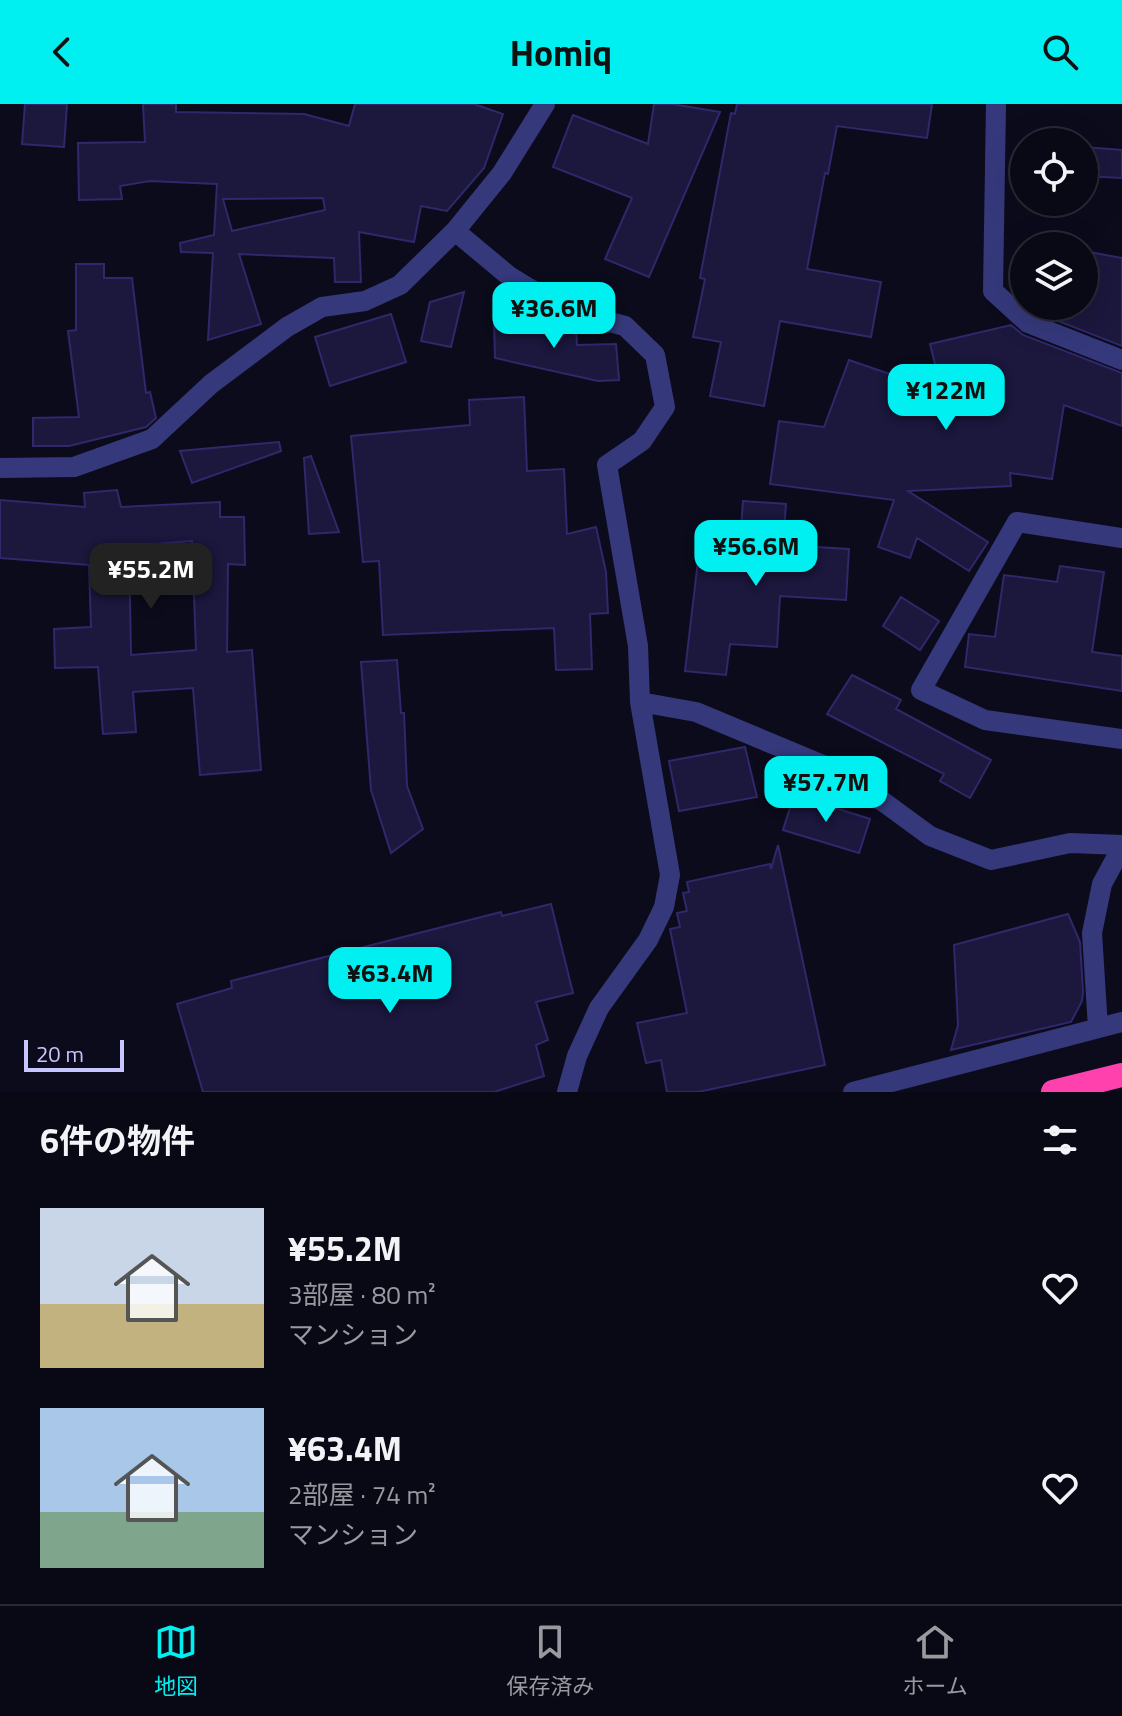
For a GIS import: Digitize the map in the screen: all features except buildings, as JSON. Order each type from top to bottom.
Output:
[{"type":"highway","points":[[1053,1092],[1122,1075]]},
{"type":"street","points":[[996,104],[993,291],[1028,323],[1122,360]]},
{"type":"street","points":[[0,468],[74,467],[152,439],[211,384],[287,327],[322,307],[365,301],[400,285],[455,231],[502,173],[536,106]]},
{"type":"street","points":[[455,231],[509,276],[565,310],[625,326],[655,355],[665,407],[642,441],[607,465],[638,646],[640,702],[670,875],[664,907],[648,940],[599,1008],[577,1056],[567,1092]]},
{"type":"street","points":[[1122,538],[1017,522],[921,690],[985,720],[1122,739]]},
{"type":"street","points":[[640,702],[696,712],[830,768],[930,836],[991,860],[1070,843],[1122,846],[1102,884],[1092,933],[1098,1028]]},
{"type":"street","points":[[853,1092],[1122,1022]]}]
